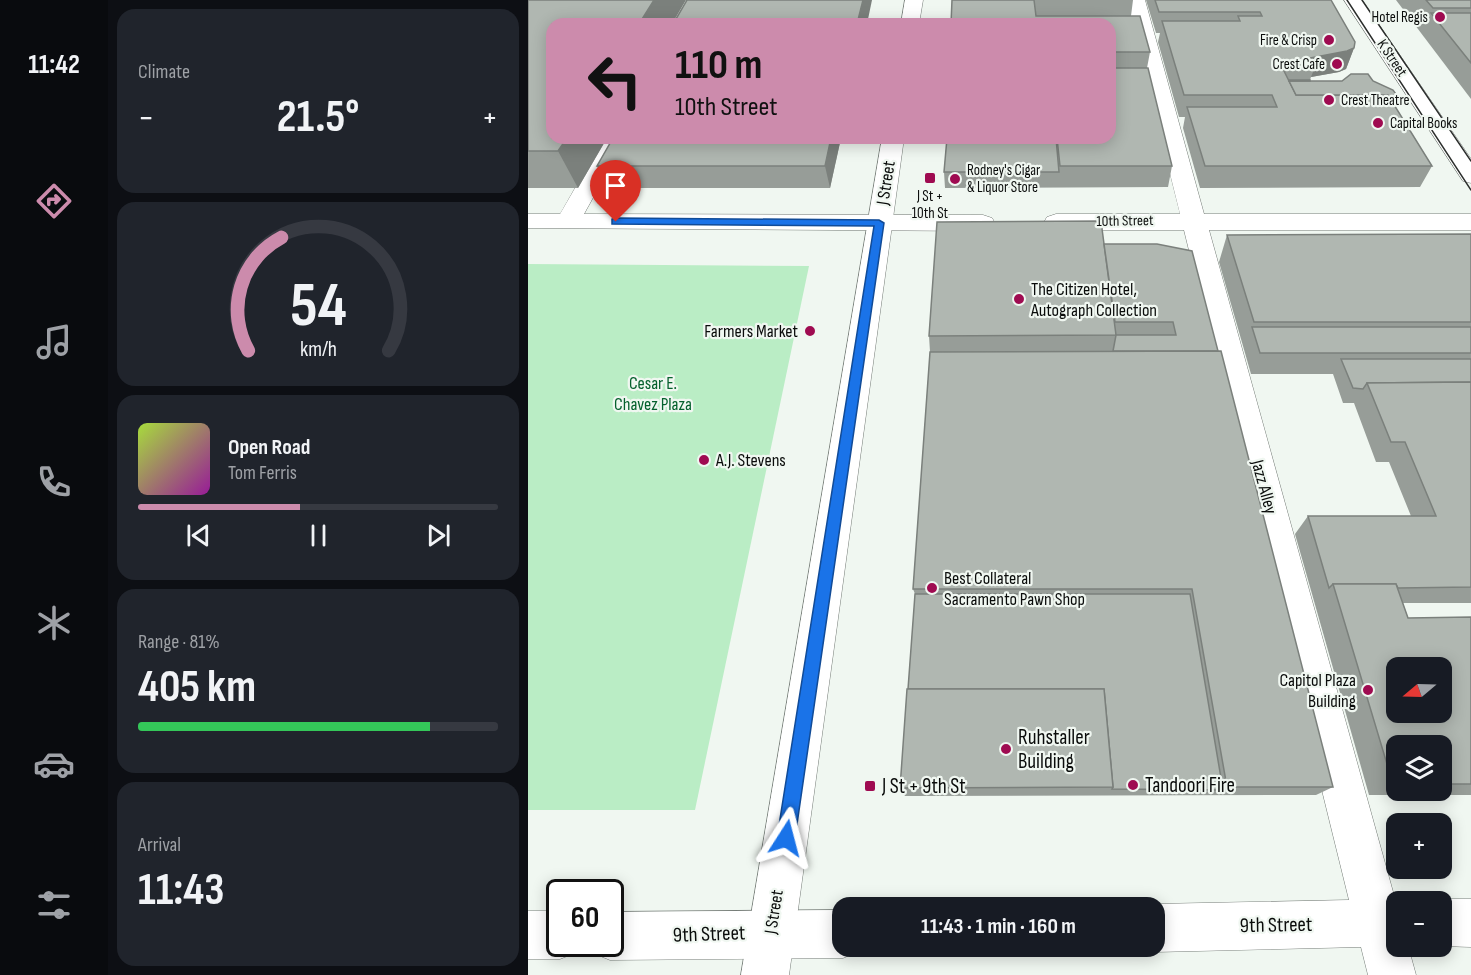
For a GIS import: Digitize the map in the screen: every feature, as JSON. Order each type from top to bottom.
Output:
[{"type":"street","points":[[911,18],[914,0]]},
{"type":"street","name":"Jazz Alley","points":[[1136,0],[1193,220],[1386,916]]},
{"type":"street","name":"K Street","points":[[1353,0],[1471,176]]},
{"type":"street","points":[[568,221],[612,144]]},
{"type":"street","name":"J Street","points":[[768,954],[892,144]]},
{"type":"street","name":"10th Street","points":[[528,221],[1471,222]]},
{"type":"street","points":[[1452,923],[1471,922]]},
{"type":"street","name":"9th Street","points":[[1165,928],[1386,923]]},
{"type":"street","points":[[528,935],[546,935]]},
{"type":"street","name":"9th Street","points":[[624,938],[768,954],[832,937]]},
{"type":"street","name":"Jazz Alley","points":[[1391,957],[1392,975]]},
{"type":"green space","name":"Cesar E. Chavez Plaza","points":[[528,264],[809,266],[695,810],[528,810]]},
{"type":"building","points":[[528,0],[654,0],[643,18],[546,18],[546,144],[563,144],[558,151],[528,151]]},
{"type":"building","points":[[687,0],[863,0],[858,18],[676,18]]},
{"type":"building","points":[[952,0],[1034,0],[1036,16],[1140,16],[1150,52],[1116,52],[1116,18],[951,18]]},
{"type":"building","points":[[1155,0],[1331,0],[1355,42],[1354,48],[1310,58],[1315,67],[1282,67],[1296,95],[1388,95],[1432,166],[1205,166],[1187,107],[1277,107],[1272,95],[1184,95],[1162,21],[1240,21],[1238,16],[1262,16],[1260,12],[1159,12]]},
{"type":"building","points":[[1426,0],[1471,0],[1471,8],[1433,8]]},
{"type":"building","points":[[1431,13],[1471,13],[1471,63]]},
{"type":"building","points":[[1116,68],[1148,68],[1172,166],[1060,166],[1058,144],[1116,144]]},
{"type":"building","points":[[1351,74],[1368,74],[1373,81],[1393,90],[1396,94],[1390,98],[1388,95],[1296,95],[1289,81],[1342,81]]},
{"type":"building","points":[[610,144],[830,144],[825,166],[597,166]]},
{"type":"building","points":[[946,144],[1057,144],[1059,172],[944,172]]},
{"type":"building","name":"The Citizen Hotel, Autograph Collection","points":[[1101,221],[1116,335],[929,336],[937,222]]},
{"type":"building","points":[[1471,234],[1471,322],[1254,322],[1227,235]]},
{"type":"building","points":[[1104,244],[1157,244],[1192,251],[1218,351],[1113,351],[1116,335],[1176,335],[1173,322],[1115,322]]},
{"type":"building","points":[[1252,327],[1471,327],[1471,353],[1260,353]]},
{"type":"building","points":[[1221,351],[1333,787],[1227,787],[1192,589],[913,589],[930,352]]},
{"type":"building","points":[[1341,359],[1471,359],[1471,382],[1367,383],[1363,389],[1353,388]]},
{"type":"building","points":[[1471,382],[1471,587],[1398,588],[1396,584],[1333,584],[1329,588],[1308,516],[1436,516],[1405,442],[1391,442],[1367,383]]},
{"type":"building","points":[[1333,584],[1396,584],[1408,618],[1471,617],[1471,784],[1452,784],[1452,735],[1386,735],[1386,761]]},
{"type":"building","points":[[915,594],[1190,594],[1223,790],[1112,789],[1104,689],[908,689]]},
{"type":"building","name":"Ruhstaller Building","points":[[907,689],[1104,689],[1113,787],[900,788]]},
{"type":"tram line","points":[[1347,0],[1471,190]]},
{"type":"tram line","points":[[1362,0],[1471,161]]},
{"type":"place","name":"Hotel Regis","points":[[1440,17]]},
{"type":"place","name":"Fire & Crisp","points":[[1329,40]]},
{"type":"place","name":"Crest Cafe","points":[[1337,64]]},
{"type":"place","name":"Crest Theatre","points":[[1329,100]]},
{"type":"place","name":"Capital Books","points":[[1378,123]]},
{"type":"place","name":"J St + 10th St","points":[[930,178]]},
{"type":"place","name":"Rodney's Cigar & Liquor Store","points":[[955,179]]},
{"type":"place","name":"The Citizen Hotel, Autograph Collection","points":[[1019,299]]},
{"type":"place","name":"Farmers Market","points":[[810,331]]},
{"type":"place","name":"A.J. Stevens","points":[[704,460]]},
{"type":"place","name":"Best Collateral Sacramento Pawn Shop","points":[[932,588]]},
{"type":"place","name":"Capitol Plaza Building","points":[[1368,690]]},
{"type":"place","name":"Ruhstaller Building","points":[[1006,749]]},
{"type":"place","name":"Tandoori Fire","points":[[1133,785]]},
{"type":"place","name":"J St + 9th St","points":[[870,786]]},
{"type":"route","points":[[616,222],[879,223],[786,838]]}]
